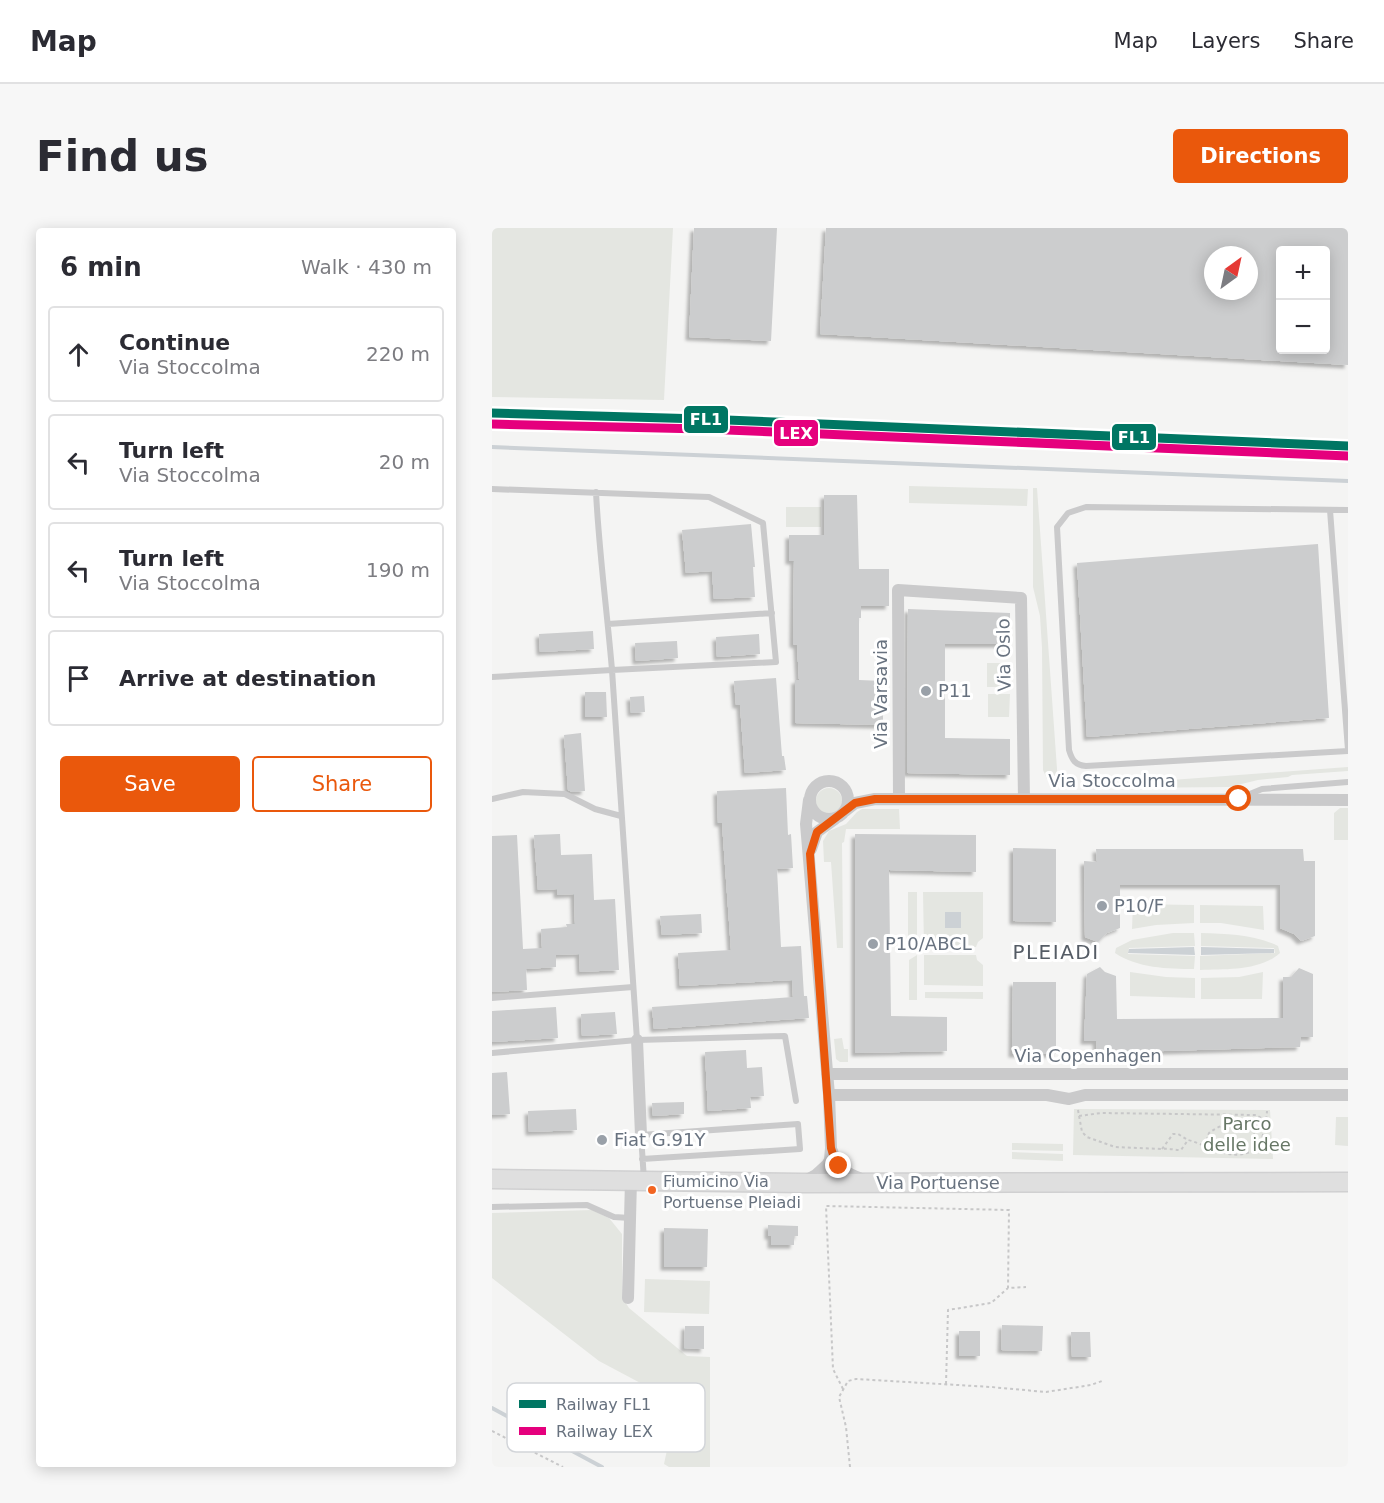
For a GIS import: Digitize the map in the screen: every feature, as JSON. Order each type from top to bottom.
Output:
[{"type":"street","name":"Via Varsavia","points":[[898,590],[899,799]]},
{"type":"street","name":"Via Oslo","points":[[898,590],[1021,598],[1024,799]]},
{"type":"street","points":[[802,1183],[816,1175],[826,1165],[830,1160],[831,1148],[829,1095],[806,824],[813,788],[824,782],[836,782],[845,790],[848,801],[845,811],[817,832],[810,854]]},
{"type":"street","name":"Via Stoccolma","points":[[845,790],[875,799]]},
{"type":"street","name":"Via Stoccolma","points":[[845,811],[855,803],[875,799],[1348,800]]},
{"type":"street","points":[[809,800],[817,816],[829,820],[835,819]]},
{"type":"street","points":[[637,1040],[641,1135]]},
{"type":"street","name":"Via Copenhagen","points":[[827,1074],[1348,1074]]},
{"type":"street","points":[[1059,1096],[1056,1089],[1062,1074]]},
{"type":"street","points":[[1077,1074],[1081,1084],[1077,1104]]},
{"type":"street","points":[[829,1095],[1059,1096],[1077,1104]]},
{"type":"street","points":[[1077,1104],[1085,1095],[1348,1095]]},
{"type":"street","points":[[831,1148],[835,1161],[844,1171],[873,1183]]},
{"type":"street","name":"Via Portuense","points":[[492,1179],[802,1183],[1348,1182]]},
{"type":"street","points":[[628,1298],[631,1218],[637,1181]]},
{"type":"lane","points":[[492,489],[709,497],[763,523],[776,662],[492,677]]},
{"type":"lane","points":[[596,492],[600,559],[612,670],[637,1040]]},
{"type":"lane","points":[[1330,510],[1348,750],[1086,766],[1072,761],[1069,750],[1057,527],[1068,513],[1086,507],[1348,510]]},
{"type":"lane","points":[[608,624],[772,614]]},
{"type":"lane","points":[[1239,799],[1262,789],[1348,782]]},
{"type":"lane","points":[[492,799],[523,792],[565,794],[595,809],[621,816]]},
{"type":"lane","points":[[492,998],[633,987]]},
{"type":"lane","points":[[492,1053],[637,1040],[785,1036],[796,1101]]},
{"type":"lane","points":[[637,1181],[642,1159],[641,1135],[798,1124],[800,1149],[642,1159]]},
{"type":"lane","points":[[492,1208],[587,1205],[614,1217],[631,1218]]},
{"type":"path","points":[[1077,1104],[1082,1132],[1087,1137],[1115,1147],[1180,1150],[1188,1140]]},
{"type":"path","points":[[1162,1149],[1173,1134],[1225,1154],[1244,1153],[1263,1140],[1267,1111]]},
{"type":"path","points":[[1079,1116],[1101,1113],[1256,1115],[1266,1121]]},
{"type":"path","points":[[1204,1146],[1209,1133],[1223,1125],[1236,1122],[1248,1124],[1260,1144]]},
{"type":"path","points":[[843,1389],[833,1369],[826,1206],[1009,1210],[1008,1288]]},
{"type":"path","points":[[946,1384],[948,1310],[991,1303],[1008,1288],[1026,1287]]},
{"type":"path","points":[[849,1467],[846,1427],[839,1398],[848,1381],[856,1379],[946,1384],[1046,1392],[1091,1385],[1102,1381]]},
{"type":"path","points":[[492,1431],[507,1439]]},
{"type":"path","points":[[533,1452],[563,1467]]},
{"type":"green space","points":[[492,228],[673,228],[664,400],[492,397]]},
{"type":"green space","points":[[909,486],[1028,489],[1027,506],[909,503]]},
{"type":"green space","points":[[1033,488],[1037,488],[1058,783],[1047,779],[1043,770],[1042,648],[1040,616],[1033,587]]},
{"type":"green space","points":[[786,507],[821,507],[821,527],[786,527]]},
{"type":"green space","points":[[987,663],[1010,663],[1010,687],[987,687]]},
{"type":"green space","points":[[988,694],[1010,694],[1009,717],[988,717]]},
{"type":"green space","points":[[1348,767],[1348,771],[1292,775],[1229,787],[1122,788],[1118,784]]},
{"type":"green space","points":[[829,788],[838,792],[842,801],[838,810],[829,814],[820,810],[816,801],[820,792]]},
{"type":"green space","points":[[1340,808],[1348,808],[1348,840],[1334,840],[1334,813]]},
{"type":"green space","points":[[862,809],[899,809],[900,829],[846,829],[842,843],[843,948],[837,948],[831,862],[824,862],[823,841],[829,831],[846,824]]},
{"type":"green space","points":[[908,892],[917,892],[917,947],[913,947],[908,939]]},
{"type":"green space","points":[[923,892],[983,892],[983,938],[976,947],[924,947]]},
{"type":"green space","points":[[1133,904],[1194,905],[1194,923],[1132,929]]},
{"type":"green space","points":[[1200,905],[1263,906],[1264,930],[1221,923],[1200,923]]},
{"type":"green space","points":[[1173,933],[1194,933],[1195,946],[1129,948],[1128,954],[1195,956],[1194,969],[1143,965],[1115,953],[1116,948],[1132,940]]},
{"type":"green space","points":[[1201,933],[1240,935],[1259,939],[1278,946],[1280,953],[1272,959],[1253,966],[1200,970],[1200,956],[1275,953],[1274,948],[1201,946]]},
{"type":"green space","points":[[917,955],[917,1000],[909,1000],[909,960]]},
{"type":"green space","points":[[924,955],[976,955],[977,960],[983,965],[983,986],[924,985]]},
{"type":"green space","points":[[1130,972],[1195,978],[1195,998],[1130,996]]},
{"type":"green space","points":[[1263,972],[1262,999],[1201,999],[1201,978],[1239,977]]},
{"type":"green space","points":[[925,992],[983,992],[983,999],[925,998]]},
{"type":"green space","points":[[842,1038],[844,1049],[848,1049],[848,1062],[840,1062],[836,1059],[834,1039]]},
{"type":"green space","name":"Parco delle idee","points":[[1074,1109],[1270,1110],[1273,1159],[1073,1155]]},
{"type":"green space","points":[[1336,1117],[1348,1117],[1348,1146],[1335,1145]]},
{"type":"green space","points":[[1012,1143],[1063,1144],[1063,1151],[1012,1150]]},
{"type":"green space","points":[[1012,1152],[1063,1154],[1063,1161],[1012,1159]]},
{"type":"green space","points":[[592,1210],[609,1218],[622,1234],[622,1297],[629,1308],[687,1356],[710,1357],[710,1467],[669,1467],[664,1464],[666,1452],[705,1452],[705,1383],[640,1383],[599,1361],[492,1278],[492,1213]]},
{"type":"green space","points":[[645,1279],[710,1281],[709,1314],[644,1312]]},
{"type":"shaded area","points":[[945,912],[961,912],[961,928],[945,928]]},
{"type":"shaded area","points":[[1194,947],[1195,955],[1128,953],[1129,949]]},
{"type":"shaded area","points":[[1201,947],[1274,949],[1274,953],[1201,955]]},
{"type":"building","points":[[694,228],[777,228],[771,341],[689,337]]},
{"type":"building","points":[[826,228],[1348,228],[1348,365],[820,334]]},
{"type":"building","points":[[824,495],[857,495],[859,569],[889,569],[889,606],[861,606],[861,618],[859,618],[859,680],[883,681],[883,725],[795,723],[795,680],[799,680],[797,645],[793,644],[794,561],[789,561],[789,535],[824,535]]},
{"type":"building","points":[[751,524],[755,597],[714,599],[712,571],[686,573],[682,530]]},
{"type":"building","points":[[1318,544],[1329,718],[1087,737],[1077,563]]},
{"type":"building","name":"P11","points":[[908,609],[1010,613],[1010,644],[945,644],[945,738],[1010,739],[1010,775],[907,773]]},
{"type":"building","points":[[593,631],[594,649],[540,652],[539,634]]},
{"type":"building","points":[[759,634],[760,654],[717,657],[716,637]]},
{"type":"building","points":[[677,641],[678,658],[636,661],[635,643]]},
{"type":"building","points":[[776,678],[782,756],[784,756],[786,770],[745,773],[740,705],[736,705],[734,681]]},
{"type":"building","points":[[585,692],[606,692],[607,717],[585,717]]},
{"type":"building","points":[[644,696],[645,712],[631,713],[630,697]]},
{"type":"building","points":[[581,733],[585,791],[572,792],[568,790],[564,735]]},
{"type":"building","points":[[786,788],[788,835],[791,834],[793,868],[777,869],[781,947],[801,946],[804,996],[807,996],[809,1018],[654,1029],[652,1007],[793,997],[792,980],[680,986],[678,953],[731,950],[722,823],[718,823],[717,791]]},
{"type":"building","points":[[560,834],[561,855],[592,854],[594,900],[615,899],[619,970],[580,972],[579,954],[556,955],[556,967],[526,969],[527,990],[492,992],[492,836],[517,835],[523,949],[542,948],[541,929],[567,927],[566,924],[575,924],[574,894],[557,895],[557,889],[538,890],[534,835]]},
{"type":"building","name":"P10/ABCL","points":[[855,834],[976,835],[976,872],[889,870],[891,1016],[947,1017],[947,1051],[855,1053]]},
{"type":"building","points":[[1013,848],[1056,849],[1056,922],[1013,921]]},
{"type":"building","name":"P10/F","points":[[1096,849],[1303,849],[1304,861],[1315,861],[1315,936],[1301,941],[1294,934],[1280,928],[1280,885],[1120,885],[1120,928],[1107,933],[1098,942],[1085,937],[1084,861],[1097,862]]},
{"type":"building","points":[[701,914],[702,933],[662,935],[660,916]]},
{"type":"building","points":[[1100,967],[1105,972],[1116,976],[1117,1019],[1283,1018],[1283,977],[1291,977],[1299,968],[1313,974],[1313,1037],[1301,1037],[1300,1047],[1097,1053],[1096,1041],[1084,1041],[1087,974]]},
{"type":"building","points":[[1013,982],[1056,982],[1056,1054],[1012,1054]]},
{"type":"building","points":[[556,1007],[558,1038],[492,1042],[492,1011]]},
{"type":"building","points":[[615,1012],[617,1034],[582,1036],[581,1014]]},
{"type":"building","points":[[746,1050],[747,1068],[762,1067],[764,1096],[750,1097],[751,1108],[708,1111],[705,1052]]},
{"type":"building","points":[[507,1072],[510,1114],[492,1115],[492,1073]]},
{"type":"building","points":[[684,1102],[684,1114],[653,1116],[652,1103]]},
{"type":"building","points":[[576,1109],[577,1130],[529,1132],[528,1111]]},
{"type":"building","points":[[768,1225],[798,1226],[798,1236],[794,1236],[794,1245],[771,1245]]},
{"type":"building","points":[[664,1228],[708,1229],[707,1267],[664,1267]]},
{"type":"building","points":[[1002,1325],[1043,1326],[1042,1351],[1001,1350]]},
{"type":"building","points":[[685,1326],[704,1326],[704,1349],[684,1348]]},
{"type":"building","points":[[959,1331],[980,1331],[980,1356],[959,1356]]},
{"type":"building","points":[[1071,1332],[1090,1332],[1091,1357],[1072,1357]]},
{"type":"waterway","points":[[492,447],[1348,481]]},
{"type":"waterway","points":[[492,1408],[507,1416]]},
{"type":"waterway","points":[[574,1452],[602,1467]]},
{"type":"rail line","name":"FL1","points":[[492,413],[702,419],[1348,446]]},
{"type":"rail line","name":"LEX","points":[[492,424],[702,429],[1348,456]]},
{"type":"place","name":"P11","points":[[926,691]]},
{"type":"place","name":"P10/F","points":[[1102,906]]},
{"type":"place","name":"P10/ABCL","points":[[873,944]]},
{"type":"place","name":"Fiat G.91Y","points":[[602,1140]]},
{"type":"place","name":"Fiumicino Via Portuense Pleiadi","points":[[652,1190]]},
{"type":"district","name":"PLEIADI","points":[[1056,952]]},
{"type":"route","points":[[839,1166],[831,1148],[810,854],[817,832],[841,816],[855,803],[875,799],[1239,799]]}]
